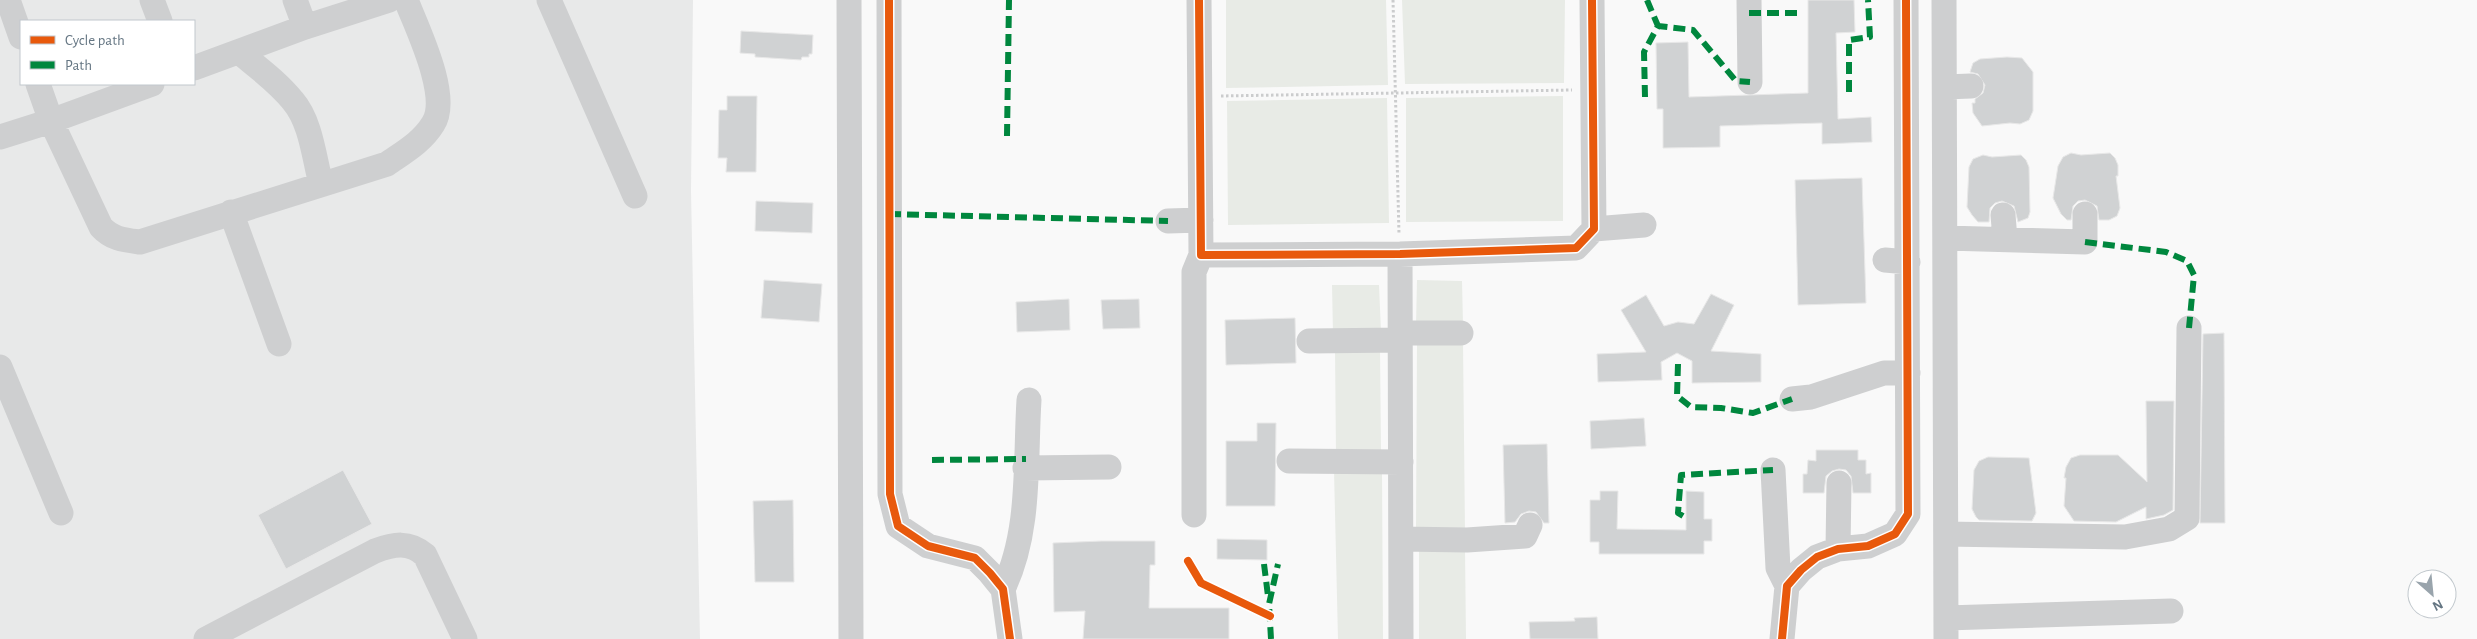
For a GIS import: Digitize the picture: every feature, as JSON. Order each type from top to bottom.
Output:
[{"type":"street","points":[[8,0],[20,34]]},
{"type":"street","points":[[152,0],[160,20]]},
{"type":"street","points":[[295,0],[305,27]]},
{"type":"street","points":[[195,68],[305,27],[388,0]]},
{"type":"street","points":[[38,85],[51,121],[100,226],[107,233],[120,240],[140,242],[387,164],[418,143],[435,123],[439,104],[433,72],[406,0]]},
{"type":"street","points":[[549,0],[635,196]]},
{"type":"street","points":[[850,0],[852,639]]},
{"type":"street","points":[[888,0],[890,494],[898,526],[928,546],[975,558],[990,573],[1002,589],[1010,639]]},
{"type":"street","points":[[1194,515],[1194,272],[1201,254],[1199,0]]},
{"type":"street","points":[[1592,0],[1594,229]]},
{"type":"street","points":[[1748,0],[1750,82]]},
{"type":"street","points":[[1787,586],[1817,557],[1838,549],[1868,546],[1895,534],[1908,514],[1908,373],[1897,261],[1906,0]]},
{"type":"street","points":[[1944,0],[1946,628],[2171,612]]},
{"type":"street","points":[[239,52],[278,84],[294,102],[304,120],[321,184]]},
{"type":"street","points":[[0,137],[51,121],[149,85]]},
{"type":"street","points":[[1945,87],[1971,86]]},
{"type":"street","points":[[231,212],[279,344]]},
{"type":"street","points":[[1946,238],[2004,227],[2085,242],[2085,214]]},
{"type":"street","points":[[1168,221],[1201,220]]},
{"type":"street","points":[[1201,254],[1400,254],[1576,248],[1594,229],[1644,225]]},
{"type":"street","points":[[1400,254],[1401,639]]},
{"type":"street","points":[[1946,534],[2125,538],[2169,529],[2187,518],[2190,328]]},
{"type":"street","points":[[1308,341],[1461,332]]},
{"type":"street","points":[[0,367],[61,513]]},
{"type":"street","points":[[1792,399],[1811,397],[1884,373],[1908,373]]},
{"type":"street","points":[[1002,589],[1011,572],[1020,544],[1029,400]]},
{"type":"street","points":[[1289,461],[1401,462]]},
{"type":"street","points":[[1025,468],[1109,468]]},
{"type":"street","points":[[1773,470],[1778,568],[1787,586],[1782,639]]},
{"type":"street","points":[[1838,549],[1839,483]]},
{"type":"street","points":[[1401,539],[1467,540],[1525,536],[1530,525]]},
{"type":"street","points":[[206,639],[375,551],[403,544],[416,548],[425,555],[466,639]]},
{"type":"path","points":[[1393,0],[1400,254]]},
{"type":"path","points":[[1200,96],[1592,90]]},
{"type":"shaded area","points":[[0,0],[693,0],[691,191],[700,639],[0,639]]},
{"type":"shaded area","points":[[1226,0],[1386,0],[1388,85],[1226,88]]},
{"type":"shaded area","points":[[1402,0],[1565,0],[1564,83],[1405,84]]},
{"type":"shaded area","points":[[1563,96],[1563,221],[1406,222],[1406,98]]},
{"type":"shaded area","points":[[1387,98],[1389,223],[1228,225],[1227,101]]},
{"type":"shaded area","points":[[1417,280],[1462,281],[1463,324],[1416,326]]},
{"type":"shaded area","points":[[1332,285],[1379,285],[1381,332],[1333,334]]},
{"type":"shaded area","points":[[1417,342],[1463,342],[1465,531],[1416,531]]},
{"type":"shaded area","points":[[1380,349],[1381,453],[1336,455],[1335,350]]},
{"type":"shaded area","points":[[1334,471],[1382,471],[1383,639],[1338,639]]},
{"type":"shaded area","points":[[1419,547],[1465,549],[1466,639],[1419,639]]},
{"type":"building","points":[[1808,0],[1854,0],[1855,32],[1836,33],[1838,119],[1871,117],[1872,142],[1822,144],[1822,123],[1720,126],[1720,147],[1663,148],[1663,109],[1657,109],[1656,43],[1688,42],[1689,97],[1808,93]]},
{"type":"building","points":[[741,31],[813,35],[812,54],[809,54],[809,57],[802,57],[801,60],[755,57],[755,54],[740,53]]},
{"type":"building","points":[[2022,58],[2033,72],[2033,111],[2029,120],[2020,124],[2010,123],[1982,126],[1973,113],[1972,103],[1975,103],[1975,99],[1983,93],[1985,85],[1978,74],[1970,72],[1973,63],[1980,59]]},
{"type":"building","points":[[727,96],[757,96],[756,172],[726,172],[727,158],[718,158],[719,110],[727,110]]},
{"type":"building","points":[[2071,153],[2081,155],[2110,153],[2115,158],[2118,165],[2118,176],[2116,176],[2120,208],[2117,216],[2109,220],[2099,220],[2097,206],[2085,200],[2078,201],[2073,206],[2071,220],[2067,220],[2061,214],[2053,198],[2058,166],[2063,157]]},
{"type":"building","points":[[1983,155],[1992,157],[2021,155],[2026,160],[2029,167],[2030,212],[2028,218],[2018,222],[2014,206],[2002,201],[1995,203],[1990,208],[1989,222],[1978,222],[1972,215],[1967,207],[1969,167],[1973,159]]},
{"type":"building","points":[[1862,178],[1866,303],[1798,305],[1795,180]]},
{"type":"building","points":[[756,201],[813,203],[812,233],[755,231]]},
{"type":"building","points":[[764,280],[822,284],[819,322],[761,318]]},
{"type":"building","points":[[1711,294],[1734,305],[1711,351],[1761,354],[1761,382],[1692,383],[1692,361],[1677,353],[1661,362],[1662,380],[1598,382],[1597,354],[1646,352],[1621,310],[1646,295],[1664,326],[1678,322],[1694,324]]},
{"type":"building","points":[[1069,299],[1070,330],[1017,332],[1016,302]]},
{"type":"building","points":[[1139,299],[1140,328],[1103,329],[1101,300]]},
{"type":"building","points":[[1295,318],[1296,363],[1226,365],[1225,320]]},
{"type":"building","points":[[2224,333],[2225,523],[2200,523],[2203,334]]},
{"type":"building","points":[[2146,401],[2174,401],[2173,510],[2164,515],[2146,519],[2146,507],[2116,522],[2074,521],[2064,506],[2066,478],[2064,478],[2066,467],[2071,458],[2080,455],[2118,455],[2147,482]]},
{"type":"building","points":[[1644,418],[1646,446],[1591,449],[1590,421]]},
{"type":"building","points":[[1257,423],[1276,423],[1275,506],[1226,506],[1226,441],[1257,441]]},
{"type":"building","points":[[1547,444],[1549,523],[1544,523],[1536,512],[1529,511],[1521,514],[1515,522],[1505,523],[1503,445]]},
{"type":"building","points":[[1816,450],[1858,450],[1858,460],[1866,460],[1866,474],[1871,473],[1871,493],[1853,493],[1851,476],[1846,470],[1839,469],[1832,471],[1826,476],[1824,493],[1803,493],[1803,474],[1807,474],[1808,460],[1816,461]]},
{"type":"building","points":[[1988,457],[2029,458],[2036,513],[2032,521],[1979,520],[1976,517],[1972,509],[1974,470],[1979,461]]},
{"type":"building","points":[[343,470],[372,524],[286,569],[258,515]]},
{"type":"building","points":[[1600,491],[1618,491],[1617,529],[1686,530],[1686,491],[1704,492],[1704,519],[1712,519],[1712,541],[1704,541],[1704,554],[1599,554],[1599,542],[1590,542],[1590,500],[1600,500]]},
{"type":"building","points":[[793,500],[794,582],[755,582],[753,501]]},
{"type":"building","points":[[1217,539],[1267,540],[1267,560],[1217,559]]},
{"type":"building","points":[[1155,541],[1155,565],[1150,565],[1149,608],[1229,608],[1229,639],[1083,639],[1085,611],[1054,612],[1053,543]]},
{"type":"building","points":[[1597,617],[1598,639],[1530,639],[1529,622],[1575,621],[1574,618]]},
{"type":"marked path","points":[[1007,136],[1009,0]]},
{"type":"marked path","points":[[1647,0],[1658,26]]},
{"type":"marked path","points":[[1849,92],[1849,40],[1870,37],[1868,0]]},
{"type":"marked path","points":[[1749,13],[1802,13]]},
{"type":"marked path","points":[[1645,97],[1644,52],[1658,26],[1693,30],[1736,81],[1750,82]]},
{"type":"marked path","points":[[889,214],[1168,221]]},
{"type":"marked path","points":[[2085,242],[2166,252],[2187,261],[2194,275],[2189,328]]},
{"type":"marked path","points":[[1678,364],[1677,396],[1691,407],[1721,408],[1753,413],[1792,399]]},
{"type":"marked path","points":[[932,460],[1026,459]]},
{"type":"marked path","points":[[1683,516],[1678,513],[1681,475],[1773,470]]},
{"type":"marked path","points":[[1264,564],[1268,596]]},
{"type":"marked path","points":[[1271,639],[1269,604],[1278,564]]},
{"type":"cycle path","points":[[889,0],[890,494],[898,526],[928,546],[975,558],[990,573],[1003,589],[1010,639]]},
{"type":"cycle path","points":[[1199,0],[1201,255],[1400,254],[1576,248],[1594,229],[1592,0]]},
{"type":"cycle path","points":[[1782,639],[1787,586],[1801,570],[1817,557],[1838,549],[1868,546],[1895,534],[1908,514],[1906,0]]},
{"type":"cycle path","points":[[1188,561],[1201,583],[1270,616]]}]
